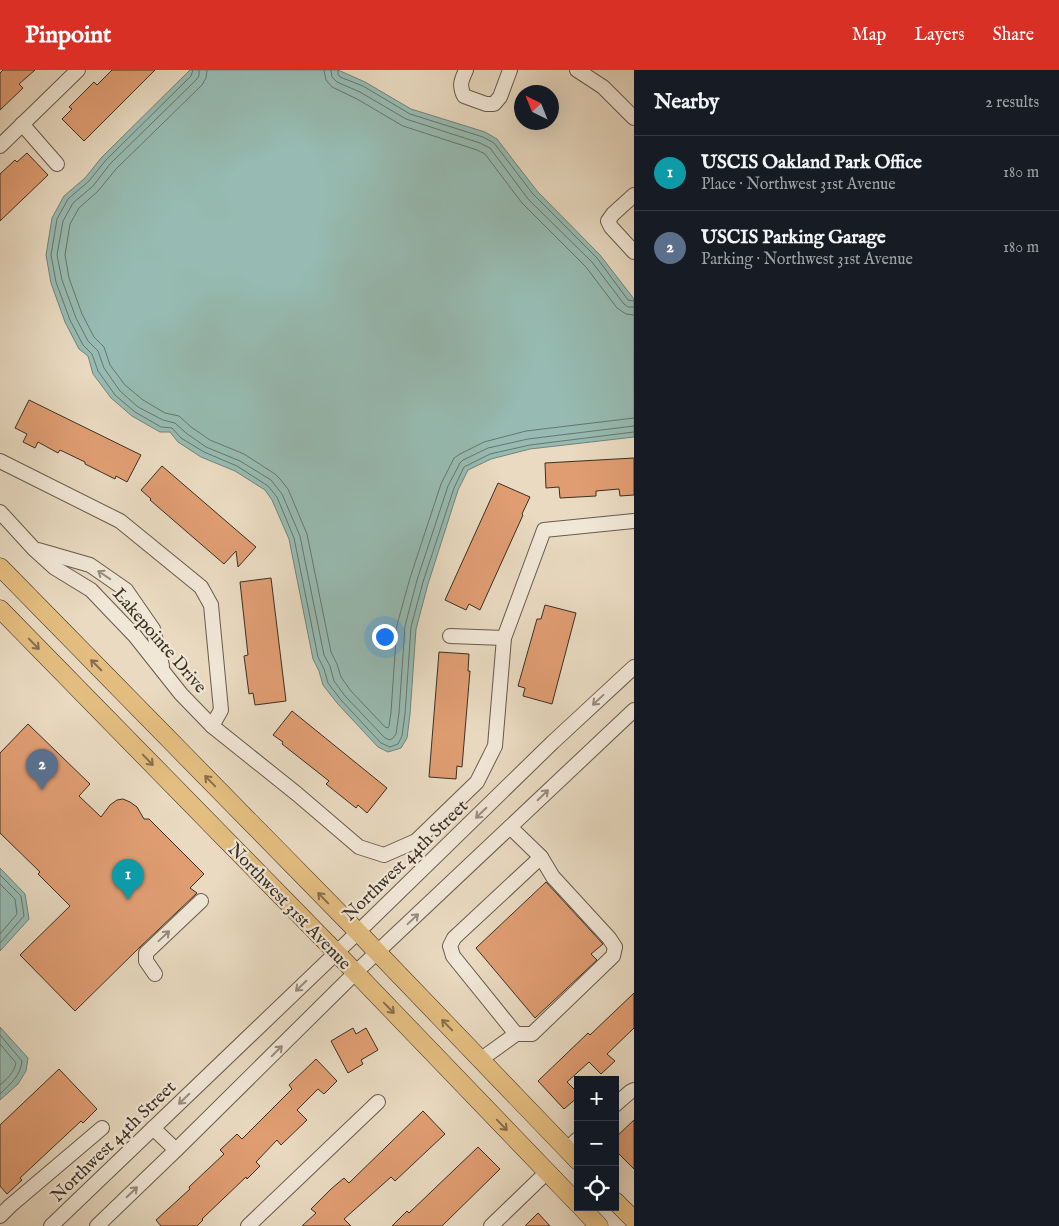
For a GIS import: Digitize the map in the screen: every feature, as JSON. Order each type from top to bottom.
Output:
[{"type":"main road","name":"Northwest 31st Avenue","points":[[0,567],[358,932],[480,1060],[574,1150]]},
{"type":"main road","name":"Northwest 31st Avenue","points":[[0,609],[356,973],[574,1200]]},
{"type":"main road","points":[[619,1204],[634,1220]]},
{"type":"main road","points":[[585,1211],[599,1226]]},
{"type":"street","points":[[0,146],[78,70]]},
{"type":"street","points":[[466,70],[461,81],[461,89],[464,96],[486,104],[494,104],[500,97],[510,70]]},
{"type":"street","points":[[577,70],[603,87],[634,118]]},
{"type":"street","points":[[22,124],[57,164]]},
{"type":"street","points":[[634,195],[608,221],[611,227],[634,252]]},
{"type":"street","points":[[0,461],[120,521],[201,587],[211,605],[221,710],[212,726]]},
{"type":"street","name":"Lakepointe Drive","points":[[0,512],[34,549],[55,568],[90,590],[135,636],[181,694],[212,726],[359,847],[384,854],[416,841],[477,782],[495,746],[504,638],[544,530],[634,521]]},
{"type":"street","points":[[34,549],[90,565],[126,590],[153,629],[163,672]]},
{"type":"street","points":[[450,636],[504,638]]},
{"type":"street","name":"Northwest 44th Street","points":[[52,1226],[553,742],[634,667]]},
{"type":"street","points":[[97,1226],[356,973],[634,710]]},
{"type":"street","points":[[480,1060],[516,1034],[532,1034],[613,956],[615,947],[553,877],[541,857],[510,827]]},
{"type":"street","points":[[516,1034],[453,956],[450,946],[454,938],[541,857]]},
{"type":"street","points":[[155,974],[146,961],[146,953],[202,900]]},
{"type":"street","points":[[619,1102],[634,1090]]},
{"type":"street","points":[[248,1226],[378,1102]]},
{"type":"street","name":"Northwest 44th Street","points":[[0,1216],[102,1128]]},
{"type":"street","points":[[153,1128],[176,1150]]},
{"type":"street","points":[[491,1226],[547,1172]]},
{"type":"water","points":[[190,70],[338,70],[365,82],[411,109],[485,132],[497,139],[537,191],[600,255],[634,299],[634,437],[530,449],[491,459],[468,470],[458,490],[428,584],[416,629],[407,738],[401,748],[388,752],[378,747],[323,685],[313,659],[289,539],[272,500],[265,490],[235,471],[201,457],[178,442],[170,432],[160,432],[132,416],[111,398],[93,374],[88,356],[79,349],[65,322],[51,283],[46,255],[52,218],[64,196],[85,178],[102,157]]},
{"type":"water","points":[[0,868],[25,894],[29,919],[0,951]]},
{"type":"water","points":[[0,1027],[28,1058],[26,1071],[18,1084],[0,1100]]},
{"type":"building","points":[[3,70],[35,70],[19,84],[23,88],[0,110],[0,73]]},
{"type":"building","points":[[112,70],[155,70],[84,141],[62,119],[72,109],[69,107],[94,82],[97,85]]},
{"type":"building","points":[[27,153],[48,175],[0,221],[0,174],[15,160],[17,162]]},
{"type":"building","points":[[29,400],[141,455],[127,482],[116,476],[115,479],[60,450],[58,453],[38,442],[35,448],[23,442],[27,434],[15,428]]},
{"type":"building","points":[[634,458],[634,495],[620,496],[619,489],[596,491],[596,496],[560,498],[559,487],[546,488],[545,463]]},
{"type":"building","points":[[162,466],[256,547],[238,567],[236,551],[224,564],[141,490]]},
{"type":"building","points":[[498,483],[530,497],[480,610],[469,604],[466,610],[445,600]]},
{"type":"building","points":[[271,578],[286,701],[255,705],[253,693],[249,694],[244,656],[248,655],[240,582]]},
{"type":"building","points":[[545,605],[576,613],[552,704],[523,696],[525,688],[518,686],[537,619],[541,619]]},
{"type":"building","points":[[439,652],[469,654],[468,671],[470,671],[462,767],[457,766],[456,779],[429,777]]},
{"type":"building","points":[[292,711],[387,788],[367,813],[358,805],[356,808],[326,784],[329,781],[273,735]]},
{"type":"building","points":[[28,724],[90,784],[79,796],[101,817],[110,805],[117,800],[123,799],[130,802],[137,807],[144,819],[149,819],[204,874],[190,888],[197,893],[75,1011],[20,955],[70,906],[38,874],[40,872],[0,833],[0,753]]},
{"type":"building","points":[[546,882],[603,944],[591,954],[597,960],[535,1018],[476,948]]},
{"type":"building","points":[[634,993],[634,1028],[607,1054],[615,1061],[601,1074],[589,1062],[567,1082],[574,1089],[574,1100],[564,1109],[538,1081],[588,1033],[590,1035]]},
{"type":"building","points":[[353,1028],[356,1034],[366,1028],[378,1050],[361,1060],[363,1064],[348,1073],[331,1041]]},
{"type":"building","points":[[316,1059],[337,1081],[324,1094],[318,1089],[297,1110],[307,1120],[281,1145],[277,1140],[256,1162],[260,1166],[247,1179],[246,1177],[197,1226],[161,1226],[156,1220],[224,1154],[220,1150],[237,1134],[242,1139],[292,1089],[289,1085]]},
{"type":"building","points":[[59,1069],[97,1109],[83,1123],[81,1121],[20,1178],[22,1180],[7,1194],[0,1186],[0,1125]]},
{"type":"building","points":[[423,1111],[445,1134],[395,1181],[391,1177],[344,1219],[351,1226],[302,1226],[316,1213],[311,1209],[331,1189],[344,1178],[349,1183]]},
{"type":"building","points":[[634,1120],[634,1169],[619,1154],[619,1134]]},
{"type":"building","points":[[478,1147],[500,1169],[442,1226],[392,1226],[407,1211],[409,1213]]},
{"type":"building","points":[[538,1213],[550,1226],[525,1226]]},
{"type":"place","name":"USCIS Parking Garage","points":[[42,790]]},
{"type":"place","name":"USCIS Oakland Park Office","points":[[128,900]]}]
